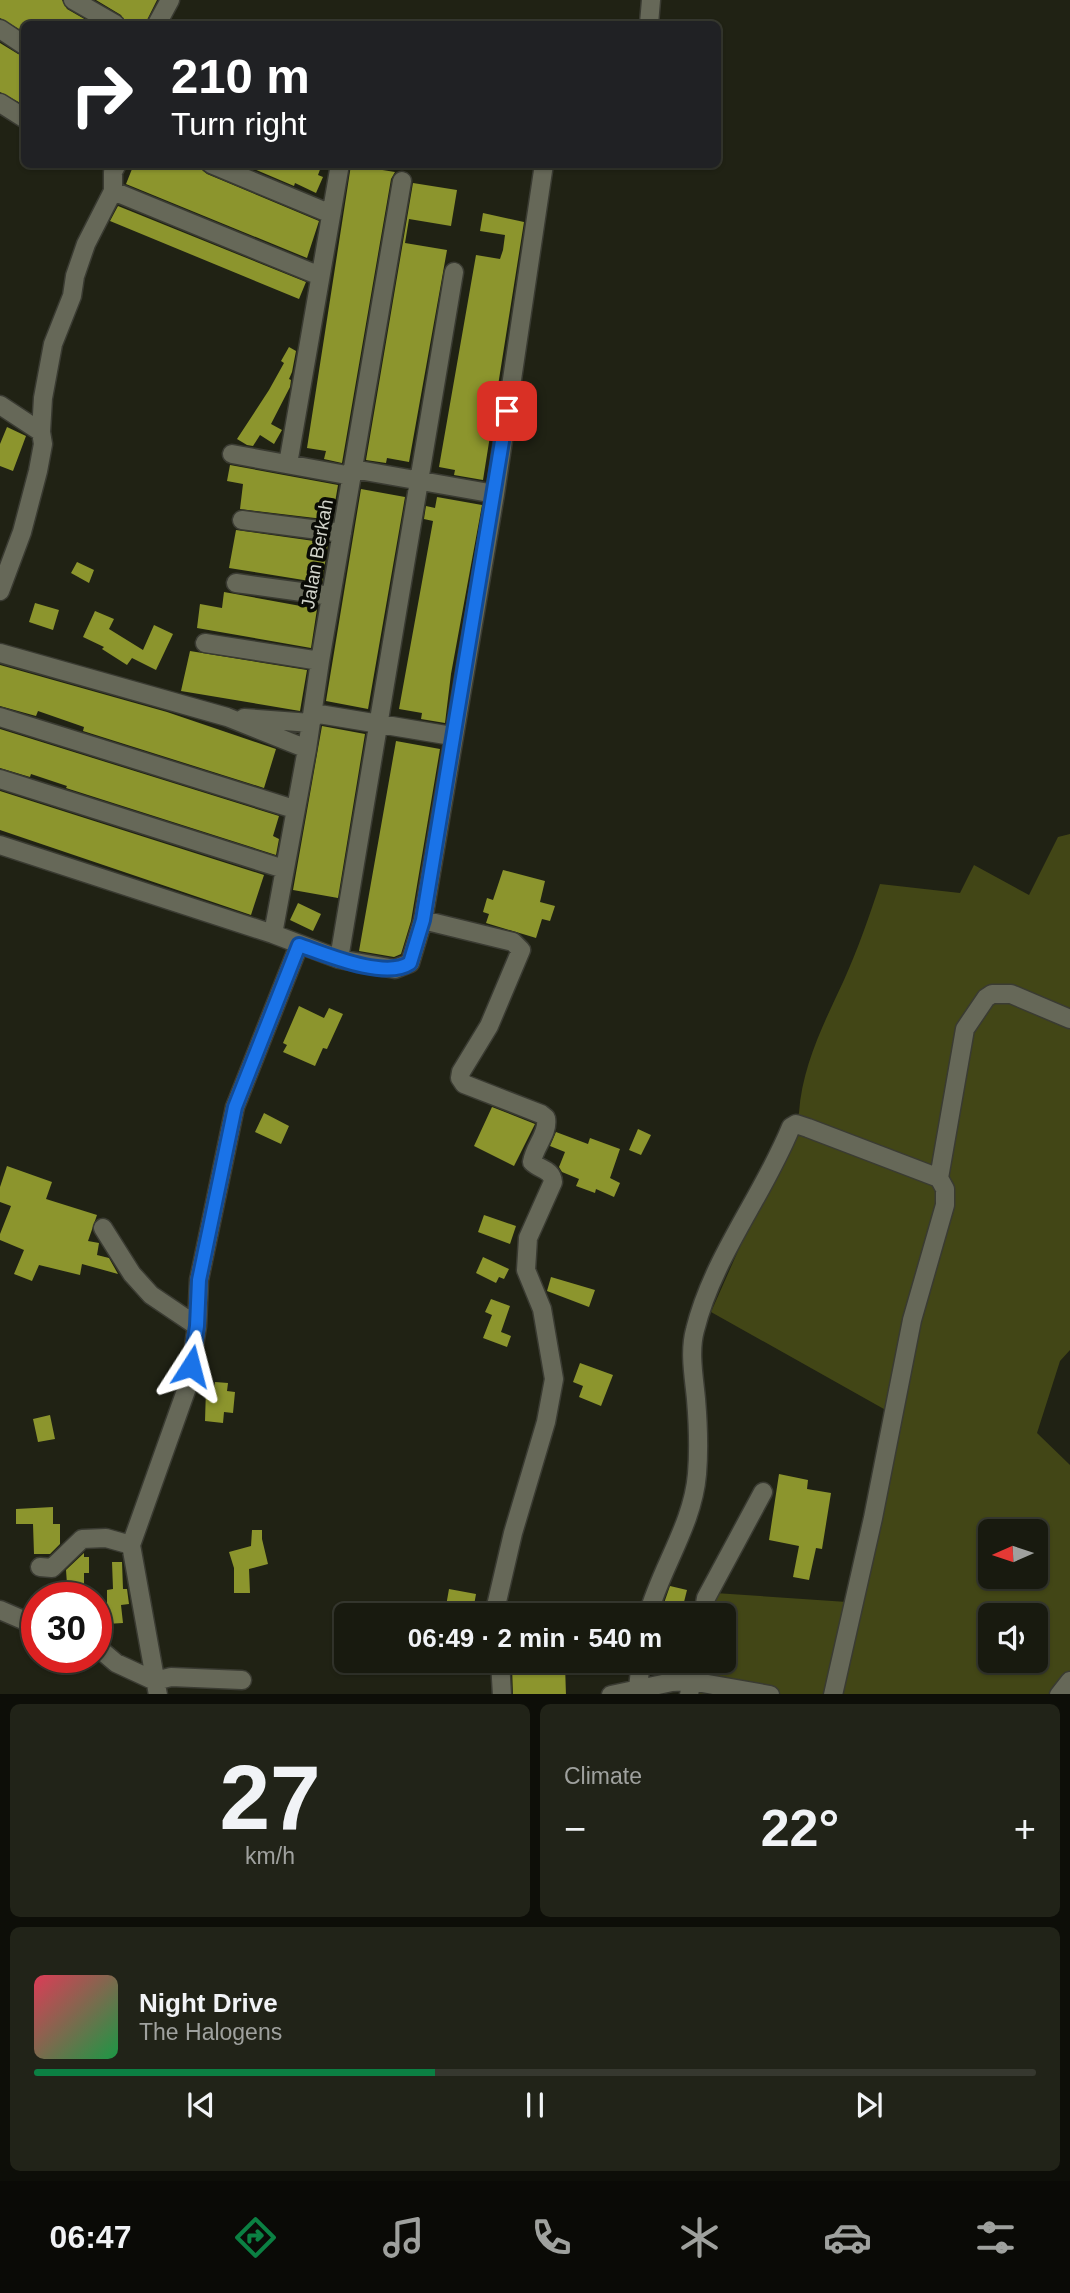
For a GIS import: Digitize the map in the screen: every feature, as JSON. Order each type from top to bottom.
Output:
[{"type":"street","points":[[73,0],[110,21]]},
{"type":"street","points":[[159,21],[170,0]]},
{"type":"street","points":[[649,21],[651,0]]},
{"type":"street","points":[[0,29],[21,43]]},
{"type":"street","points":[[0,103],[21,116]]},
{"type":"street","points":[[0,591],[22,532],[38,471],[43,444],[41,432],[47,365],[72,296],[75,276],[86,244],[113,191],[110,168]]},
{"type":"street","points":[[221,168],[331,214]]},
{"type":"street","points":[[288,464],[339,168]]},
{"type":"street","points":[[0,845],[273,934],[339,959],[395,969],[410,963],[423,920],[495,494],[543,168]]},
{"type":"street","name":"Jalan Berkah","points":[[273,934],[307,749],[402,181]]},
{"type":"street","points":[[113,191],[320,276]]},
{"type":"street","points":[[339,959],[454,272]]},
{"type":"street","points":[[0,405],[41,432]]},
{"type":"street","points":[[232,454],[288,464],[419,480],[495,494]]},
{"type":"street","points":[[242,520],[342,533]]},
{"type":"street","points":[[236,583],[331,596]]},
{"type":"street","points":[[205,643],[320,662]]},
{"type":"street","points":[[0,653],[227,717],[307,749]]},
{"type":"street","points":[[0,717],[48,723],[294,809]]},
{"type":"street","points":[[227,717],[312,718],[379,723],[452,736]]},
{"type":"street","points":[[0,779],[284,869]]},
{"type":"street","points":[[423,920],[513,942],[521,950],[489,1026],[460,1078],[464,1084],[541,1114],[546,1118],[547,1125],[532,1162],[547,1171],[552,1176],[552,1182],[528,1238],[526,1270],[542,1310],[554,1379],[546,1422],[513,1533],[497,1603]]},
{"type":"street","points":[[156,1688],[131,1545],[188,1385],[197,1326],[199,1280],[235,1107],[299,945]]},
{"type":"street","points":[[939,1178],[965,1029],[986,998],[992,994],[1011,994],[1070,1019]]},
{"type":"street","points":[[652,1603],[677,1543],[697,1476],[697,1409],[692,1347],[695,1326],[716,1272],[790,1127],[793,1124],[808,1128],[939,1178],[946,1189],[946,1205],[912,1320],[873,1518],[833,1694]]},
{"type":"street","points":[[103,1228],[132,1274],[150,1295],[197,1326]]},
{"type":"street","points":[[705,1603],[764,1492]]},
{"type":"street","points":[[40,1567],[52,1568],[82,1539],[106,1538],[131,1545]]},
{"type":"street","points":[[0,1610],[21,1619]]},
{"type":"street","points":[[112,1660],[156,1688]]},
{"type":"street","points":[[501,1673],[502,1694]]},
{"type":"street","points":[[638,1688],[640,1673]]},
{"type":"street","points":[[156,1688],[171,1676],[242,1680]]},
{"type":"street","points":[[615,1694],[672,1682],[690,1688],[759,1694]]},
{"type":"green space","points":[[1070,834],[1070,1350],[1060,1361],[1037,1433],[1070,1465],[1070,1694],[695,1693],[699,1673],[736,1673],[736,1603],[713,1603],[715,1593],[847,1602],[891,1413],[711,1312],[799,1113],[804,1078],[815,1045],[854,957],[880,884],[960,893],[974,865],[1029,895],[1058,837]]},
{"type":"building","points":[[0,0],[62,0],[67,9],[88,21],[21,21],[21,30],[0,18]]},
{"type":"building","points":[[96,0],[157,0],[146,21],[124,21],[121,15]]},
{"type":"building","points":[[0,43],[21,55],[21,103],[0,92]]},
{"type":"building","points":[[132,168],[201,168],[207,174],[319,221],[307,258],[126,184]]},
{"type":"building","points":[[251,168],[321,168],[318,175],[323,177],[316,193],[295,183],[294,186]]},
{"type":"building","points":[[351,168],[395,172],[391,179],[342,463],[324,459],[326,451],[307,448]]},
{"type":"building","points":[[413,183],[457,190],[451,226],[409,219],[405,243],[447,250],[409,462],[387,458],[386,463],[366,460]]},
{"type":"building","points":[[118,206],[306,282],[299,299],[110,221]]},
{"type":"building","points":[[483,213],[524,222],[483,480],[454,475],[455,470],[439,467],[476,255],[500,259],[503,250],[505,235],[480,231]]},
{"type":"building","points":[[289,347],[296,351],[289,379],[290,387],[271,424],[282,430],[274,444],[260,435],[253,446],[247,445],[237,439],[269,390],[284,363],[281,361]]},
{"type":"building","points":[[7,427],[26,436],[13,471],[0,466],[0,444]]},
{"type":"building","points":[[230,465],[338,485],[332,520],[240,509],[243,484],[227,481]]},
{"type":"building","points":[[361,489],[405,497],[368,709],[326,701]]},
{"type":"building","points":[[437,497],[482,505],[451,674],[445,723],[421,719],[422,713],[399,709],[433,521],[424,519],[426,506],[435,508]]},
{"type":"building","points":[[236,530],[328,543],[322,583],[229,568]]},
{"type":"building","points":[[77,562],[94,570],[89,583],[71,573]]},
{"type":"building","points":[[224,592],[317,609],[311,648],[197,628],[200,604],[222,608]]},
{"type":"building","points":[[35,603],[59,610],[53,630],[29,622]]},
{"type":"building","points":[[95,611],[114,619],[109,629],[143,650],[154,625],[173,634],[156,670],[132,658],[127,665],[102,649],[104,647],[83,637]]},
{"type":"building","points":[[190,651],[307,670],[300,711],[181,691]]},
{"type":"building","points":[[0,665],[167,712],[276,749],[264,788],[83,731],[84,727],[38,711],[36,716],[0,706]]},
{"type":"building","points":[[322,726],[365,734],[338,898],[293,890]]},
{"type":"building","points":[[0,729],[279,816],[273,836],[279,839],[276,855],[66,788],[67,786],[31,774],[30,777],[0,768]]},
{"type":"building","points":[[396,741],[440,749],[411,921],[401,954],[394,957],[359,951]]},
{"type":"building","points":[[0,791],[264,875],[251,915],[0,830]]},
{"type":"building","points":[[503,870],[545,881],[540,902],[555,906],[550,921],[542,919],[536,938],[486,923],[489,914],[483,912],[487,898],[493,900]]},
{"type":"building","points":[[298,903],[321,914],[313,931],[290,920]]},
{"type":"building","points":[[299,1006],[324,1018],[329,1008],[343,1014],[327,1049],[323,1048],[315,1066],[283,1052],[287,1045],[283,1043]]},
{"type":"building","points":[[492,1107],[535,1124],[514,1166],[474,1146]]},
{"type":"building","points":[[264,1113],[289,1126],[281,1144],[255,1132]]},
{"type":"building","points":[[638,1129],[651,1135],[641,1155],[629,1150]]},
{"type":"building","points":[[556,1132],[588,1144],[590,1138],[620,1149],[610,1178],[620,1183],[614,1197],[596,1189],[595,1193],[576,1186],[579,1179],[562,1172],[559,1167],[565,1152],[550,1146]]},
{"type":"building","points":[[7,1166],[52,1182],[46,1199],[97,1215],[88,1241],[99,1243],[97,1255],[109,1258],[118,1274],[82,1264],[80,1275],[39,1265],[32,1281],[14,1274],[24,1250],[0,1240],[11,1206],[0,1202],[0,1187]]},
{"type":"building","points":[[484,1215],[516,1226],[510,1244],[478,1232]]},
{"type":"building","points":[[483,1257],[509,1269],[504,1279],[499,1277],[496,1283],[476,1273]]},
{"type":"building","points":[[551,1277],[595,1290],[589,1307],[547,1291]]},
{"type":"building","points":[[491,1299],[510,1306],[501,1332],[511,1336],[507,1347],[483,1338],[492,1315],[485,1312]]},
{"type":"building","points":[[580,1363],[613,1375],[601,1406],[579,1397],[583,1386],[573,1382]]},
{"type":"building","points":[[215,1382],[228,1383],[227,1391],[235,1392],[233,1413],[224,1412],[223,1423],[205,1421],[206,1389],[214,1389]]},
{"type":"building","points":[[50,1415],[55,1439],[38,1442],[33,1419]]},
{"type":"building","points":[[779,1474],[808,1480],[807,1489],[831,1493],[822,1549],[816,1548],[809,1580],[793,1577],[799,1546],[769,1540]]},
{"type":"building","points":[[53,1507],[53,1524],[60,1524],[60,1544],[50,1554],[34,1554],[33,1524],[16,1524],[16,1509]]},
{"type":"building","points":[[252,1530],[262,1530],[268,1564],[249,1569],[250,1593],[234,1593],[234,1568],[229,1552],[251,1546]]},
{"type":"building","points":[[84,1553],[84,1557],[89,1557],[89,1573],[84,1573],[84,1582],[67,1582],[66,1570]]},
{"type":"building","points":[[112,1562],[122,1562],[123,1589],[127,1589],[129,1604],[121,1605],[123,1623],[112,1624]]},
{"type":"building","points":[[670,1586],[687,1590],[684,1603],[664,1603]]},
{"type":"building","points":[[449,1589],[476,1594],[474,1603],[447,1603]]},
{"type":"building","points":[[512,1673],[565,1673],[566,1694],[513,1694]]},
{"type":"route","points":[[191,1366],[197,1326],[199,1280],[235,1107],[299,945],[362,965],[395,969],[410,963],[423,920],[507,411]]}]
